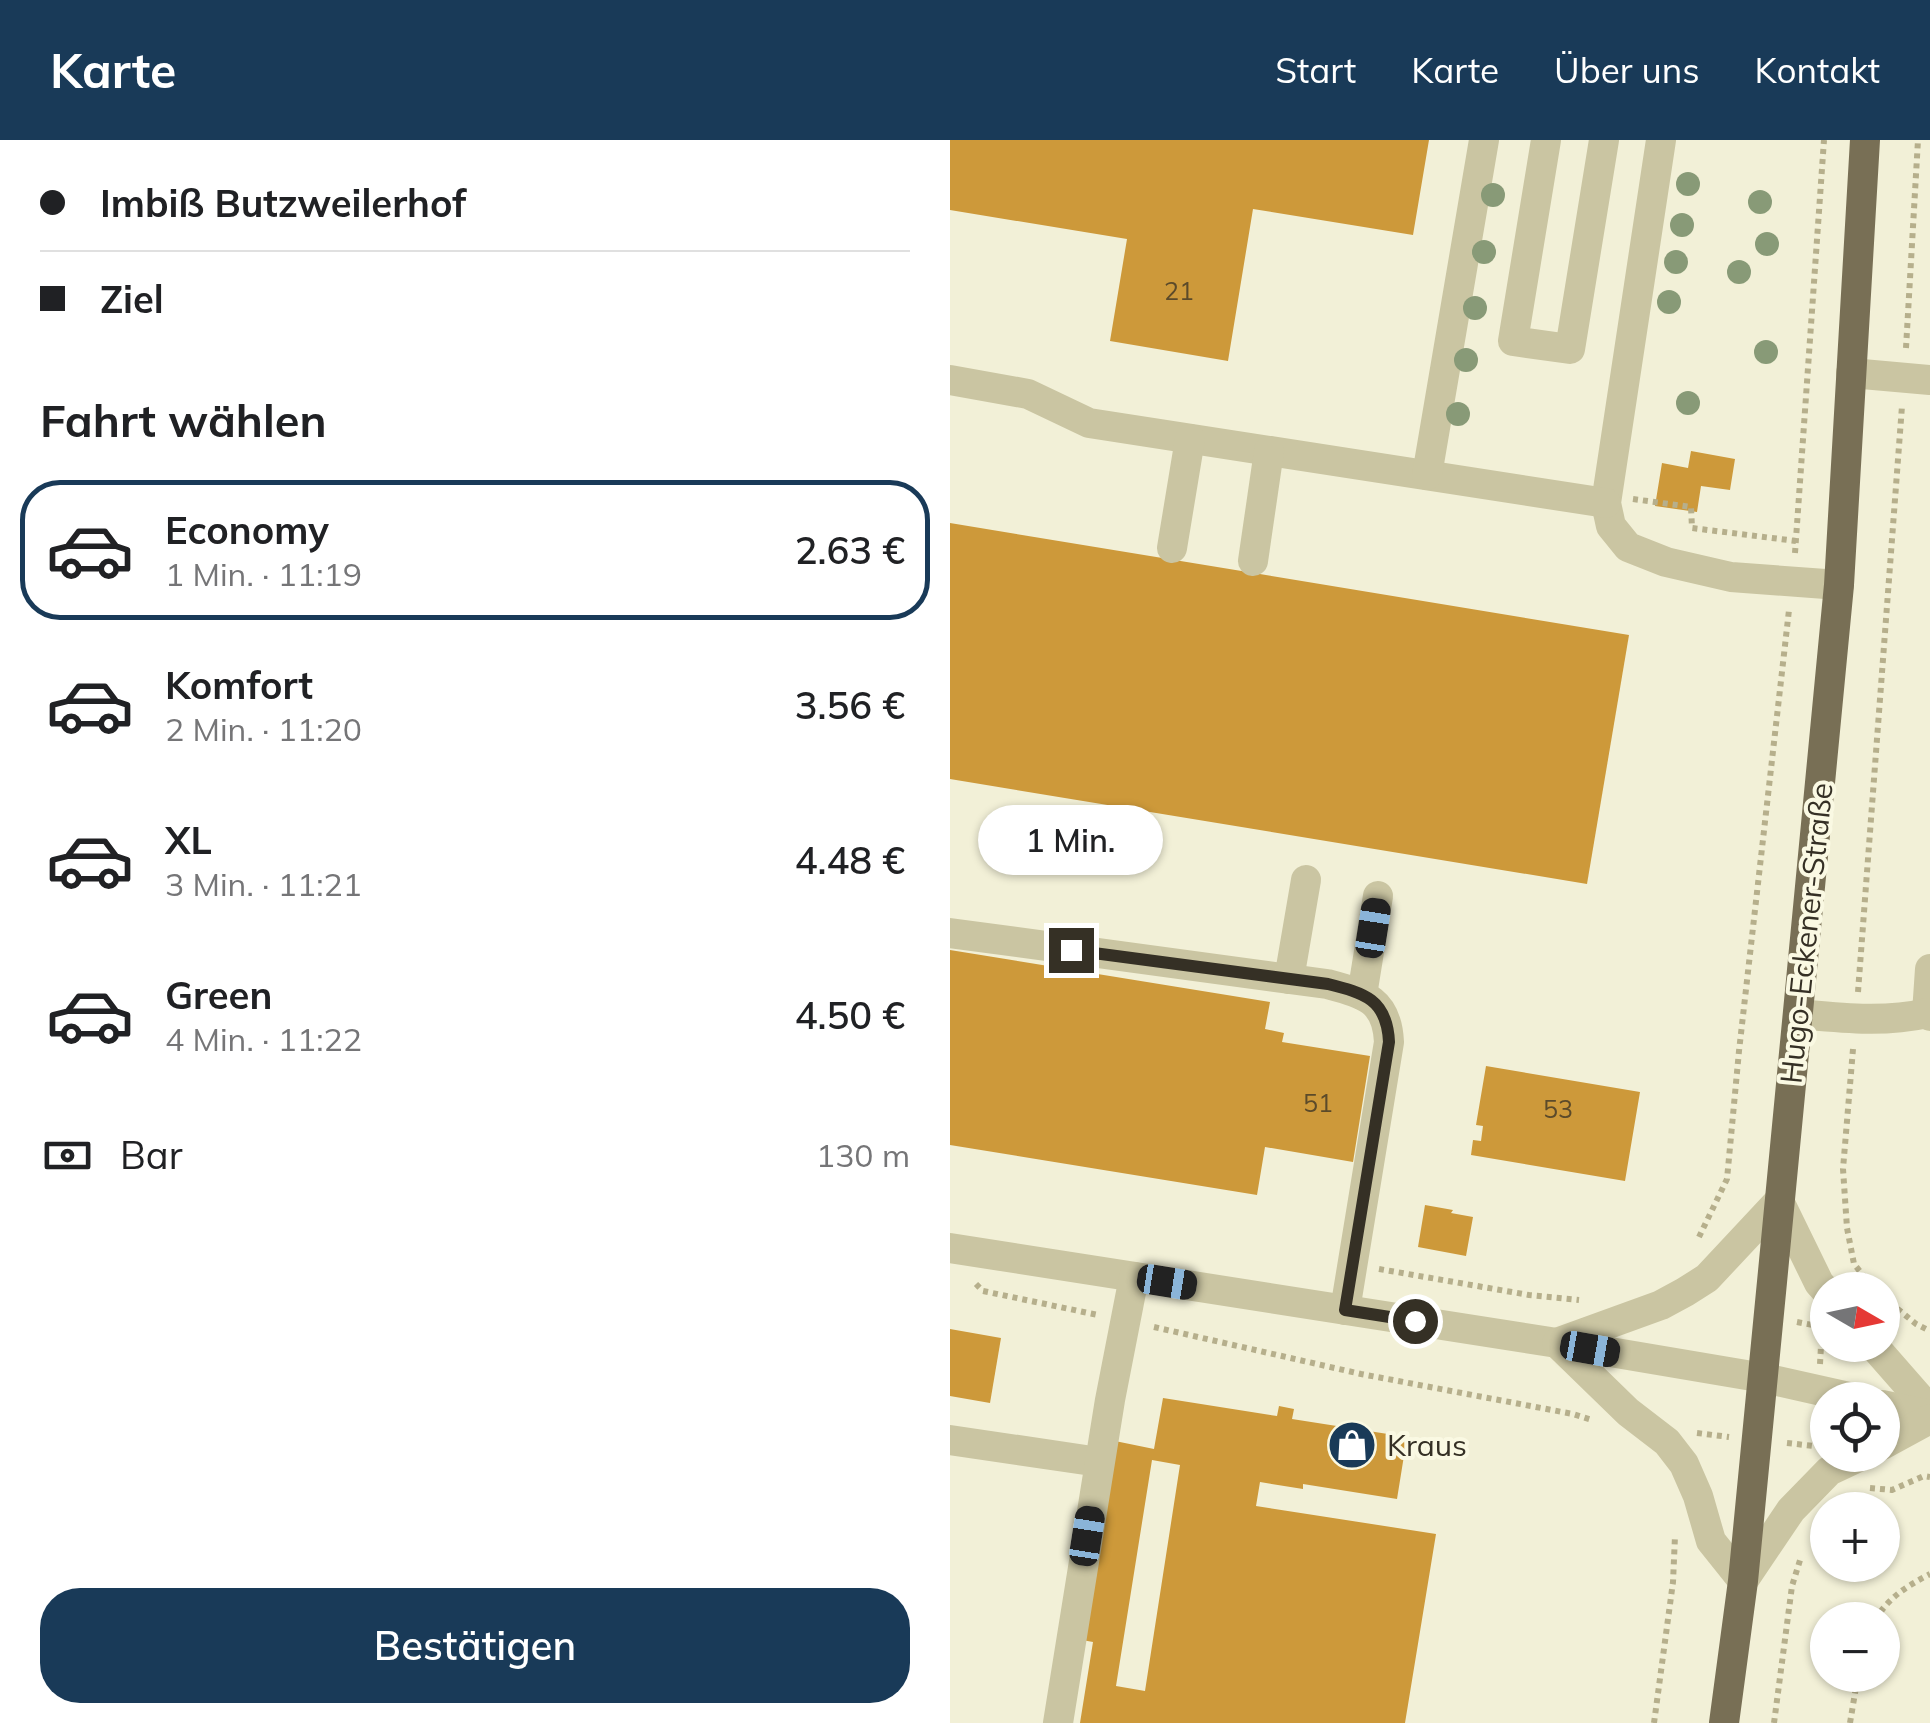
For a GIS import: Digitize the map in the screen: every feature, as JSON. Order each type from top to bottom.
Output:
[{"type":"main road","name":"Hugo-Eckener-Straße","points":[[1724,1723],[1764,1378],[1838,585],[1864,140]]},
{"type":"street","points":[[1427,476],[1484,140]]},
{"type":"street","points":[[1546,140],[1513,341],[1570,350],[1604,140]]},
{"type":"street","points":[[1661,140],[1606,499],[1611,526],[1628,547],[1666,562],[1732,577],[1838,585]]},
{"type":"street","points":[[1850,372],[1917,379]]},
{"type":"street","points":[[950,380],[1028,394],[1089,423],[1427,476],[1606,499]]},
{"type":"street","points":[[1172,548],[1190,439]]},
{"type":"street","points":[[1253,561],[1270,451]]},
{"type":"street","points":[[1289,980],[1306,880]]},
{"type":"street","points":[[1362,995],[1378,896]]},
{"type":"street","points":[[950,933],[1328,984],[1362,995],[1380,1008],[1388,1022],[1389,1042],[1345,1310]]},
{"type":"street","points":[[1798,1014],[1856,1019],[1900,1019],[1929,1014],[1930,970]]},
{"type":"street","points":[[1556,1343],[1685,1292],[1707,1278],[1779,1202],[1814,1272]]},
{"type":"street","points":[[950,1248],[1556,1343],[1810,1388]]},
{"type":"street","points":[[1058,1723],[1134,1277]]},
{"type":"street","points":[[1556,1343],[1628,1412],[1667,1442],[1684,1464],[1698,1496],[1710,1541],[1743,1581],[1791,1510],[1828,1472]]},
{"type":"street","points":[[1887,1362],[1930,1415]]},
{"type":"street","points":[[1900,1408],[1930,1415]]},
{"type":"street","points":[[1900,1434],[1930,1415]]},
{"type":"street","points":[[950,1440],[1100,1462]]},
{"type":"path","points":[[1694,1248],[1727,1180],[1796,541],[1824,140]]},
{"type":"path","points":[[1860,1272],[1854,1264],[1847,1228],[1844,1169],[1917,379],[1918,140]]},
{"type":"path","points":[[1606,499],[1691,507],[1692,528],[1796,541]]},
{"type":"path","points":[[1354,1265],[1529,1295],[1596,1302]]},
{"type":"path","points":[[972,1280],[983,1291],[1598,1422]]},
{"type":"path","points":[[1900,1311],[1930,1331]]},
{"type":"path","points":[[1854,1486],[1892,1490],[1930,1476]]},
{"type":"path","points":[[1654,1723],[1673,1582],[1674,1528]]},
{"type":"path","points":[[1774,1723],[1792,1586],[1806,1548]]},
{"type":"path","points":[[1888,1602],[1930,1574]]},
{"type":"path","points":[[1850,1723],[1855,1692]]},
{"type":"building","points":[[950,140],[1429,140],[1413,235],[1253,209],[1228,361],[1110,341],[1127,239],[950,210]]},
{"type":"building","points":[[1691,451],[1735,459],[1730,490],[1701,486],[1697,512],[1655,506],[1662,463],[1688,468]]},
{"type":"building","points":[[950,523],[1629,635],[1587,884],[950,779]]},
{"type":"building","points":[[950,950],[1270,1002],[1265,1029],[1284,1033],[1282,1042],[1370,1056],[1353,1162],[1265,1147],[1257,1195],[950,1145]]},
{"type":"building","points":[[1486,1066],[1640,1092],[1625,1181],[1471,1155],[1473,1140],[1481,1141],[1483,1126],[1476,1125]]},
{"type":"building","points":[[1425,1205],[1473,1217],[1466,1256],[1418,1247]]},
{"type":"building","points":[[950,1329],[1001,1338],[990,1403],[950,1396]]},
{"type":"building","points":[[1163,1398],[1277,1416],[1279,1406],[1294,1409],[1292,1419],[1407,1437],[1397,1499],[1303,1484],[1303,1489],[1260,1482],[1256,1506],[1436,1534],[1405,1723],[1080,1723],[1093,1642],[1082,1640],[1115,1441],[1154,1449]],"holes":[[[1152,1460],[1180,1465],[1145,1691],[1116,1686]]]},
{"type":"place","name":"Kraus","points":[[1352,1445]]},
{"type":"route","points":[[1071,950],[1328,984],[1368,997],[1380,1008],[1388,1022],[1389,1042],[1345,1310],[1415,1321]]}]
